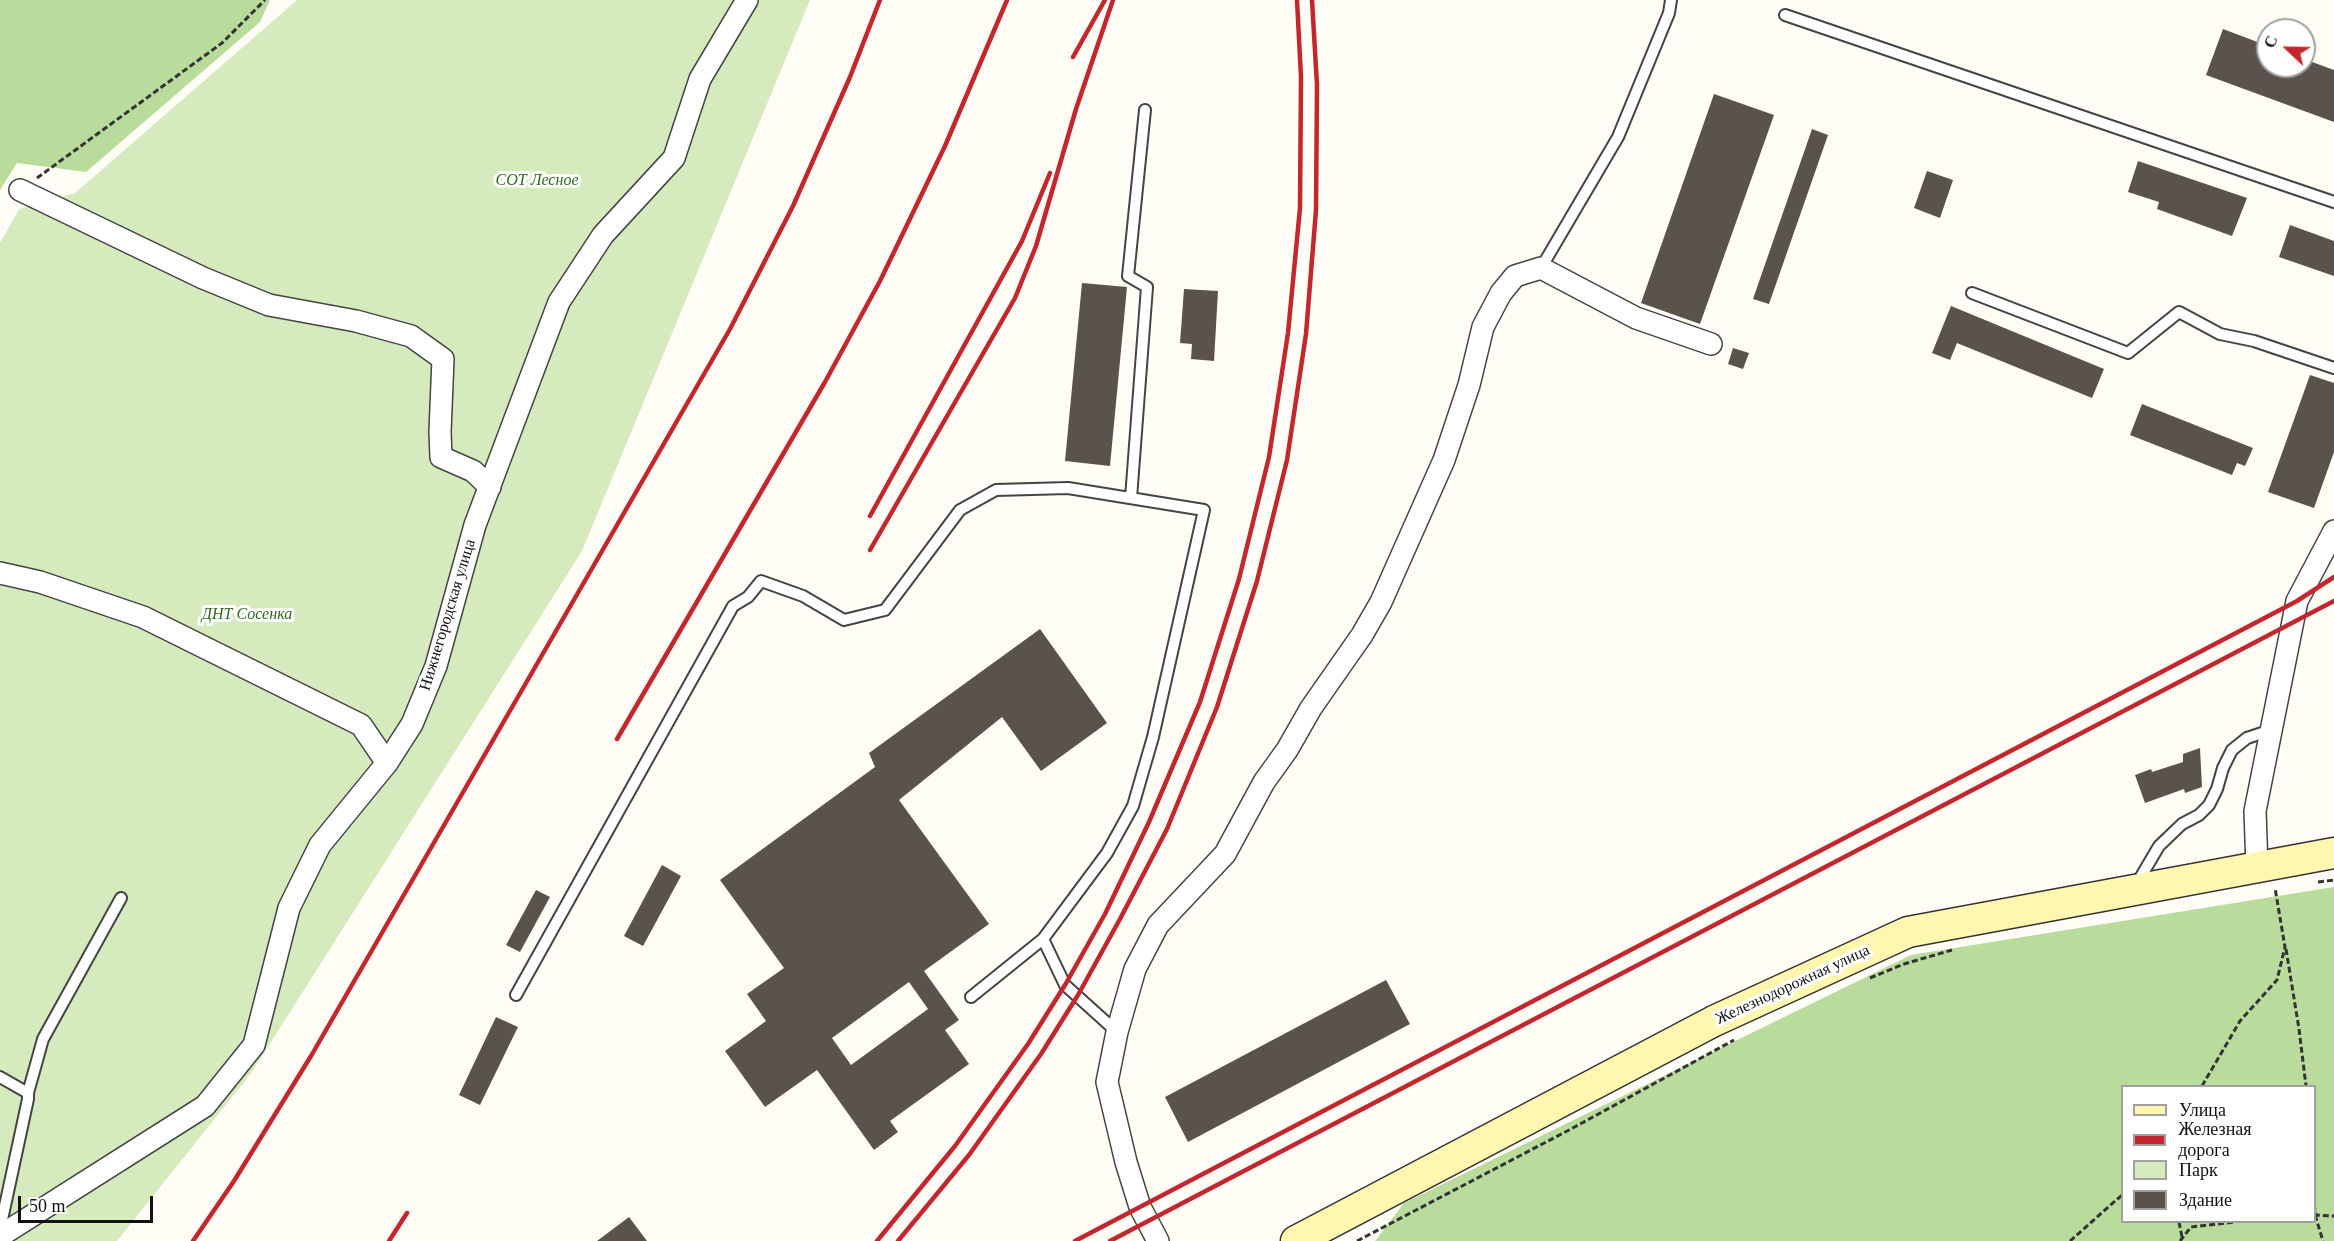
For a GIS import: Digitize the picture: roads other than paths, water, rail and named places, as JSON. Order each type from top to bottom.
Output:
[{"type":"main road","name":"Железнодорожная улица","points":[[1296,1241],[1714,1021],[1908,932],[2133,890],[2266,877],[2334,853]]},
{"type":"street","name":"Нижнегородская улица","points":[[0,1236],[205,1106],[254,1045],[289,908],[320,845],[387,763],[412,724],[436,666],[476,525],[559,302],[603,234],[674,158],[700,79],[747,0]]},
{"type":"street","points":[[20,190],[203,278],[269,305],[356,321],[411,336],[443,359],[441,456],[473,471],[490,487]]},
{"type":"street","points":[[1158,1241],[1140,1207],[1126,1162],[1107,1082],[1117,1032],[1135,969],[1158,925],[1225,854],[1264,782],[1287,750],[1311,708],[1362,635],[1381,602],[1444,460],[1469,385],[1483,327],[1502,293],[1515,276],[1541,268],[1636,318],[1711,344]]},
{"type":"street","points":[[2266,877],[2255,811],[2297,601],[2334,531]]},
{"type":"street","points":[[0,573],[40,582],[143,617],[361,725],[387,763]]},
{"type":"lane","points":[[1541,268],[1618,137],[1669,13],[1671,0]]},
{"type":"lane","points":[[1785,15],[2334,202]]},
{"type":"lane","points":[[1131,498],[1147,287],[1128,276],[1145,110]]},
{"type":"lane","points":[[1972,293],[2128,353],[2179,312],[2220,334],[2254,341],[2334,368]]},
{"type":"lane","points":[[516,995],[733,606],[748,597],[761,581],[803,596],[844,620],[885,610],[960,510],[996,490],[1068,488],[1204,510],[1153,737],[1133,806],[1107,853],[1043,939],[971,998]]},
{"type":"lane","points":[[2133,890],[2159,846],[2182,824],[2199,815],[2209,805],[2232,750],[2247,738],[2271,730]]},
{"type":"lane","points":[[0,1229],[28,1093],[43,1039],[121,898]]},
{"type":"lane","points":[[1043,939],[1065,985],[1117,1032]]},
{"type":"lane","points":[[0,1077],[28,1093]]},
{"type":"railway","points":[[193,1241],[234,1181],[311,1056],[730,329],[793,206],[850,77],[880,0]]},
{"type":"railway","points":[[617,739],[825,382],[880,281],[945,146],[1007,0]]},
{"type":"railway","points":[[1073,57],[1105,0]]},
{"type":"railway","points":[[870,550],[1015,298],[1036,246],[1076,109],[1113,0]]},
{"type":"railway","points":[[877,1241],[955,1146],[1028,1044],[1065,985],[1105,914],[1149,822],[1200,702],[1239,579],[1269,457],[1288,333],[1300,208],[1301,77],[1297,0]]},
{"type":"railway","points":[[898,1241],[969,1155],[1041,1054],[1078,995],[1167,829],[1217,707],[1257,581],[1287,460],[1306,334],[1316,210],[1317,85],[1312,0]]},
{"type":"railway","points":[[870,516],[1022,241],[1050,173]]},
{"type":"railway","points":[[1075,1241],[2297,601],[2334,577]]},
{"type":"railway","points":[[1110,1241],[2334,601]]},
{"type":"railway","points":[[389,1241],[407,1213]]},
{"type":"park label","name":"СОТ Лесное","points":[[537,181]]},
{"type":"park label","name":"ДНТ Сосенка","points":[[247,615]]}]
